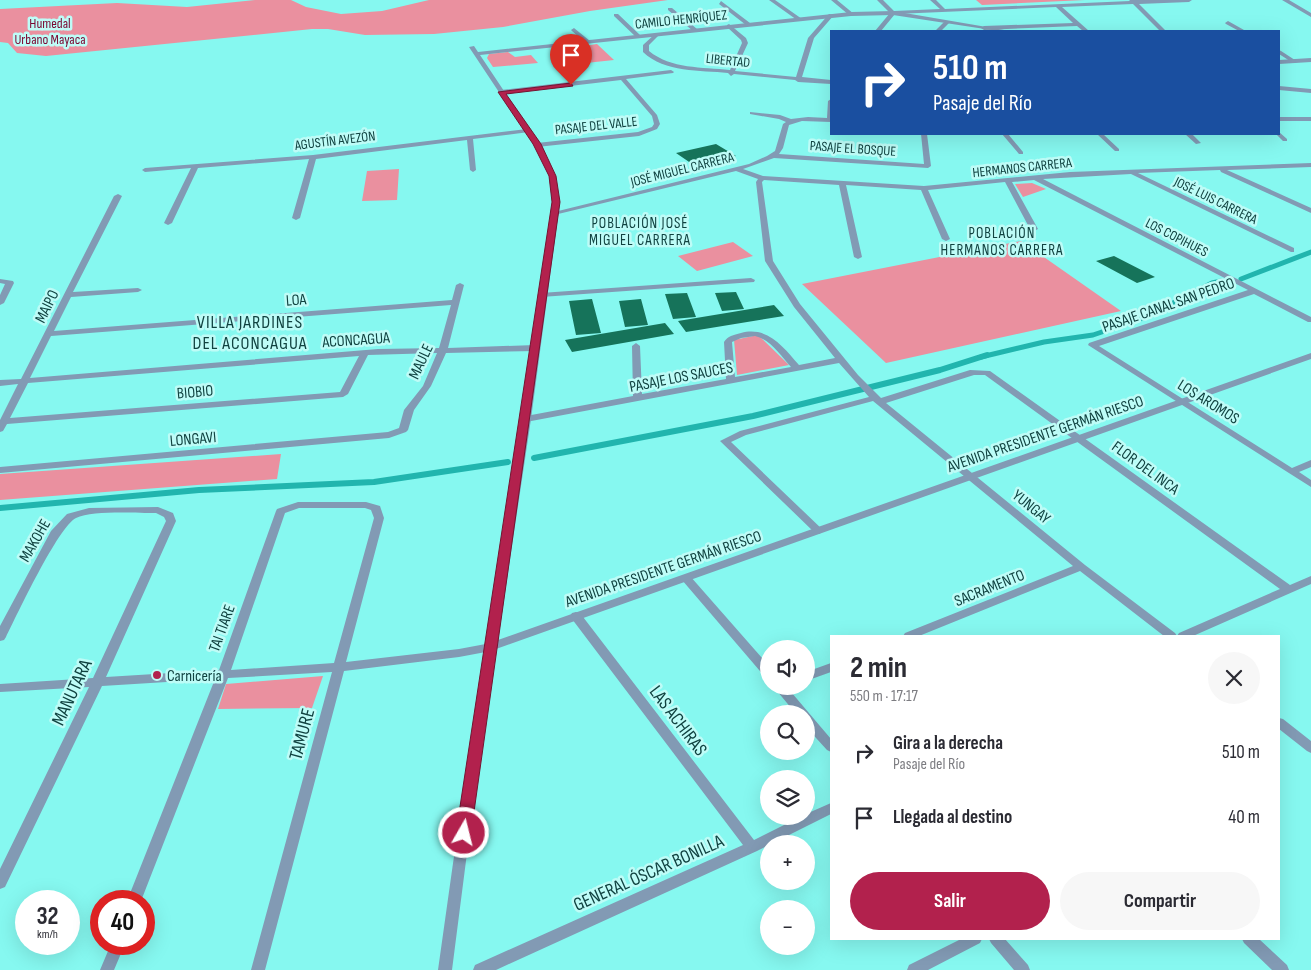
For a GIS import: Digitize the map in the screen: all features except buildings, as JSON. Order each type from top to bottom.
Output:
[{"type":"street","points":[[772,0],[800,19]]},
{"type":"street","points":[[834,0],[851,14]]},
{"type":"street","points":[[880,0],[893,14]]},
{"type":"street","points":[[933,0],[943,10]]},
{"type":"street","points":[[879,30],[893,14],[1133,1],[1189,0]]},
{"type":"street","points":[[1286,0],[1311,15]]},
{"type":"street","points":[[1133,1],[1162,30]]},
{"type":"street","points":[[721,3],[748,24]]},
{"type":"street","points":[[1056,5],[1085,30]]},
{"type":"street","points":[[670,10],[695,30]]},
{"type":"street","name":"CAMILO HENRÍQUEZ","points":[[501,92],[474,50],[588,42],[851,14],[893,14],[999,30]]},
{"type":"street","points":[[616,15],[638,36]]},
{"type":"street","points":[[798,80],[811,38],[831,15]]},
{"type":"street","points":[[939,30],[947,22]]},
{"type":"street","points":[[1228,23],[1240,30]]},
{"type":"street","points":[[984,28],[1078,24]]},
{"type":"street","points":[[729,26],[744,39],[745,43],[731,74]]},
{"type":"street","points":[[574,30],[588,42]]},
{"type":"street","name":"LIBERTAD","points":[[656,35],[646,44],[646,52],[656,60],[673,66],[731,74],[830,82]]},
{"type":"street","points":[[1280,53],[1295,62]]},
{"type":"street","points":[[1280,62],[1311,60]]},
{"type":"street","points":[[445,970],[491,647],[526,420],[541,295],[556,202],[552,176],[537,144],[501,92],[671,72]]},
{"type":"street","name":"PASAJE DEL VALLE","points":[[537,144],[639,134],[655,128],[657,124],[655,116],[622,79]]},
{"type":"street","points":[[1280,88],[1311,91]]},
{"type":"street","points":[[752,114],[780,117],[790,121],[803,119],[830,120]]},
{"type":"street","points":[[1280,119],[1311,119]]},
{"type":"street","points":[[776,156],[782,147],[786,124],[790,121]]},
{"type":"street","name":"AGUSTÍN AVEZÓN","points":[[145,170],[313,157],[527,131]]},
{"type":"street","name":"PASAJE EL BOSQUE","points":[[776,156],[928,166],[924,135]]},
{"type":"street","points":[[1006,135],[1021,153]]},
{"type":"street","points":[[1101,135],[1117,150]]},
{"type":"street","points":[[1189,135],[1198,143]]},
{"type":"street","points":[[1280,135],[1285,140]]},
{"type":"street","points":[[470,138],[473,170]]},
{"type":"street","name":"JOSÉ MIGUEL CARRERA","points":[[554,213],[737,169],[776,156]]},
{"type":"street","points":[[296,218],[313,157]]},
{"type":"street","name":"HERMANOS CARRERA","points":[[737,169],[762,178],[924,188],[1032,176],[1311,165]]},
{"type":"street","points":[[168,223],[195,167]]},
{"type":"street","points":[[1222,170],[1311,212]]},
{"type":"street","name":"JOSÉ LUIS CARRERA","points":[[1131,172],[1291,250]]},
{"type":"street","name":"LOS COPIHUES","points":[[1032,176],[1311,320]]},
{"type":"street","points":[[762,178],[758,182],[769,261],[797,305],[841,360]]},
{"type":"street","points":[[1007,179],[1034,229]]},
{"type":"street","points":[[842,184],[858,257]]},
{"type":"street","points":[[924,188],[946,239]]},
{"type":"street","name":"MAIPO","points":[[2,425],[118,196]]},
{"type":"street","points":[[541,295],[751,280]]},
{"type":"street","points":[[0,281],[10,283],[0,303]]},
{"type":"street","name":"MAULE","points":[[389,434],[403,430],[408,410],[427,386],[443,350],[460,285]]},
{"type":"street","points":[[68,295],[138,290]]},
{"type":"street","name":"PASAJE CANAL SAN PEDRO","points":[[1092,345],[1254,290]]},
{"type":"street","name":"LOA","points":[[49,334],[455,302]]},
{"type":"street","points":[[732,382],[728,342],[732,337],[760,333],[767,336],[797,369]]},
{"type":"street","name":"LOS AROMOS","points":[[1092,345],[1311,484]]},
{"type":"street","points":[[636,346],[638,399]]},
{"type":"street","name":"ACONCAGUA","points":[[0,383],[365,353],[535,348]]},
{"type":"street","name":"BIOBIO","points":[[2,425],[343,394],[365,353]]},
{"type":"street","name":"AVENIDA PRESIDENTE GERMÁN RIESCO","points":[[0,688],[339,667],[459,653],[491,647],[1311,356]]},
{"type":"street","name":"PASAJE LOS SAUCES","points":[[526,420],[841,360]]},
{"type":"street","name":"YUNGAY","points":[[841,360],[877,400],[1081,567],[1170,635]]},
{"type":"street","name":"FLOR DEL INCA","points":[[877,400],[973,372],[983,372],[1080,438],[1289,590]]},
{"type":"street","points":[[819,531],[725,440],[743,433],[877,400]]},
{"type":"street","name":"LONGAVI","points":[[0,470],[389,434]]},
{"type":"street","points":[[1292,472],[1311,464]]},
{"type":"street","name":"TAI TIARE","points":[[138,890],[222,675],[282,511],[298,505],[366,505],[376,508]]},
{"type":"street","name":"TAMURE","points":[[258,970],[378,518],[376,508]]},
{"type":"street","name":"MANUTARA","points":[[0,883],[97,683],[171,521],[169,515],[158,510],[89,510],[71,516]]},
{"type":"street","name":"MAKOHE","points":[[0,636],[56,531],[71,516]]},
{"type":"street","name":"SACRAMENTO","points":[[911,635],[1081,567]]},
{"type":"street","points":[[686,578],[760,664]]},
{"type":"street","points":[[1185,635],[1311,580]]},
{"type":"street","name":"LAS ACHIRAS","points":[[576,616],[752,847]]},
{"type":"street","points":[[815,673],[830,667]]},
{"type":"street","points":[[788,695],[796,705]]},
{"type":"street","points":[[1280,723],[1311,748]]},
{"type":"street","points":[[815,728],[830,746]]},
{"type":"street","name":"GENERAL ÓSCAR BONILLA","points":[[480,970],[752,847],[830,808]]},
{"type":"street","points":[[914,970],[973,940]]},
{"type":"street","points":[[997,940],[1023,970]]},
{"type":"street","points":[[1250,940],[1282,970]]},
{"type":"street","points":[[107,970],[113,955]]},
{"type":"green space","name":"Humedal Urbano Mayaca","points":[[255,0],[291,0],[306,7],[341,14],[382,11],[429,0],[668,0],[590,11],[503,27],[434,34],[365,35],[328,29],[312,29],[46,56],[17,53],[8,43],[0,42],[0,9],[117,3],[187,7]]},
{"type":"green space","points":[[976,0],[1085,0],[982,5]]},
{"type":"green space","points":[[597,44],[614,60],[586,63],[570,48]]},
{"type":"green space","points":[[508,52],[515,57],[531,55],[538,63],[493,67],[487,58],[489,54]]},
{"type":"green space","points":[[399,169],[397,200],[362,201],[367,171]]},
{"type":"green space","points":[[1032,183],[1046,189],[1023,197],[1015,184]]},
{"type":"green space","points":[[1021,241],[1121,311],[886,363],[802,284]]},
{"type":"green space","points":[[733,242],[753,256],[697,271],[678,256]]},
{"type":"green space","points":[[758,335],[789,365],[737,375],[734,340]]},
{"type":"green space","points":[[281,454],[277,479],[0,500],[0,474]]},
{"type":"green space","points":[[323,676],[312,708],[218,709],[226,684]]},
{"type":"waterway","points":[[1241,279],[1311,252]]},
{"type":"waterway","points":[[981,357],[1044,342],[1093,335],[1146,317],[1212,283],[1221,281]]},
{"type":"waterway","points":[[534,458],[753,416],[940,370],[987,355]]},
{"type":"waterway","points":[[0,508],[199,490],[374,482],[508,462]]},
{"type":"place","name":"Carnicería","points":[[157,675]]},
{"type":"district","name":"POBLACIÓN JOSÉ MIGUEL CARRERA","points":[[640,232]]},
{"type":"district","name":"POBLACIÓN HERMANOS CARRERA","points":[[1002,242]]},
{"type":"district","name":"VILLA JARDINES DEL ACONCAGUA","points":[[250,332]]},
{"type":"route","points":[[464,833],[471,775],[526,420],[539,326],[541,295],[556,202],[552,176],[537,144],[501,92],[571,85]]}]
